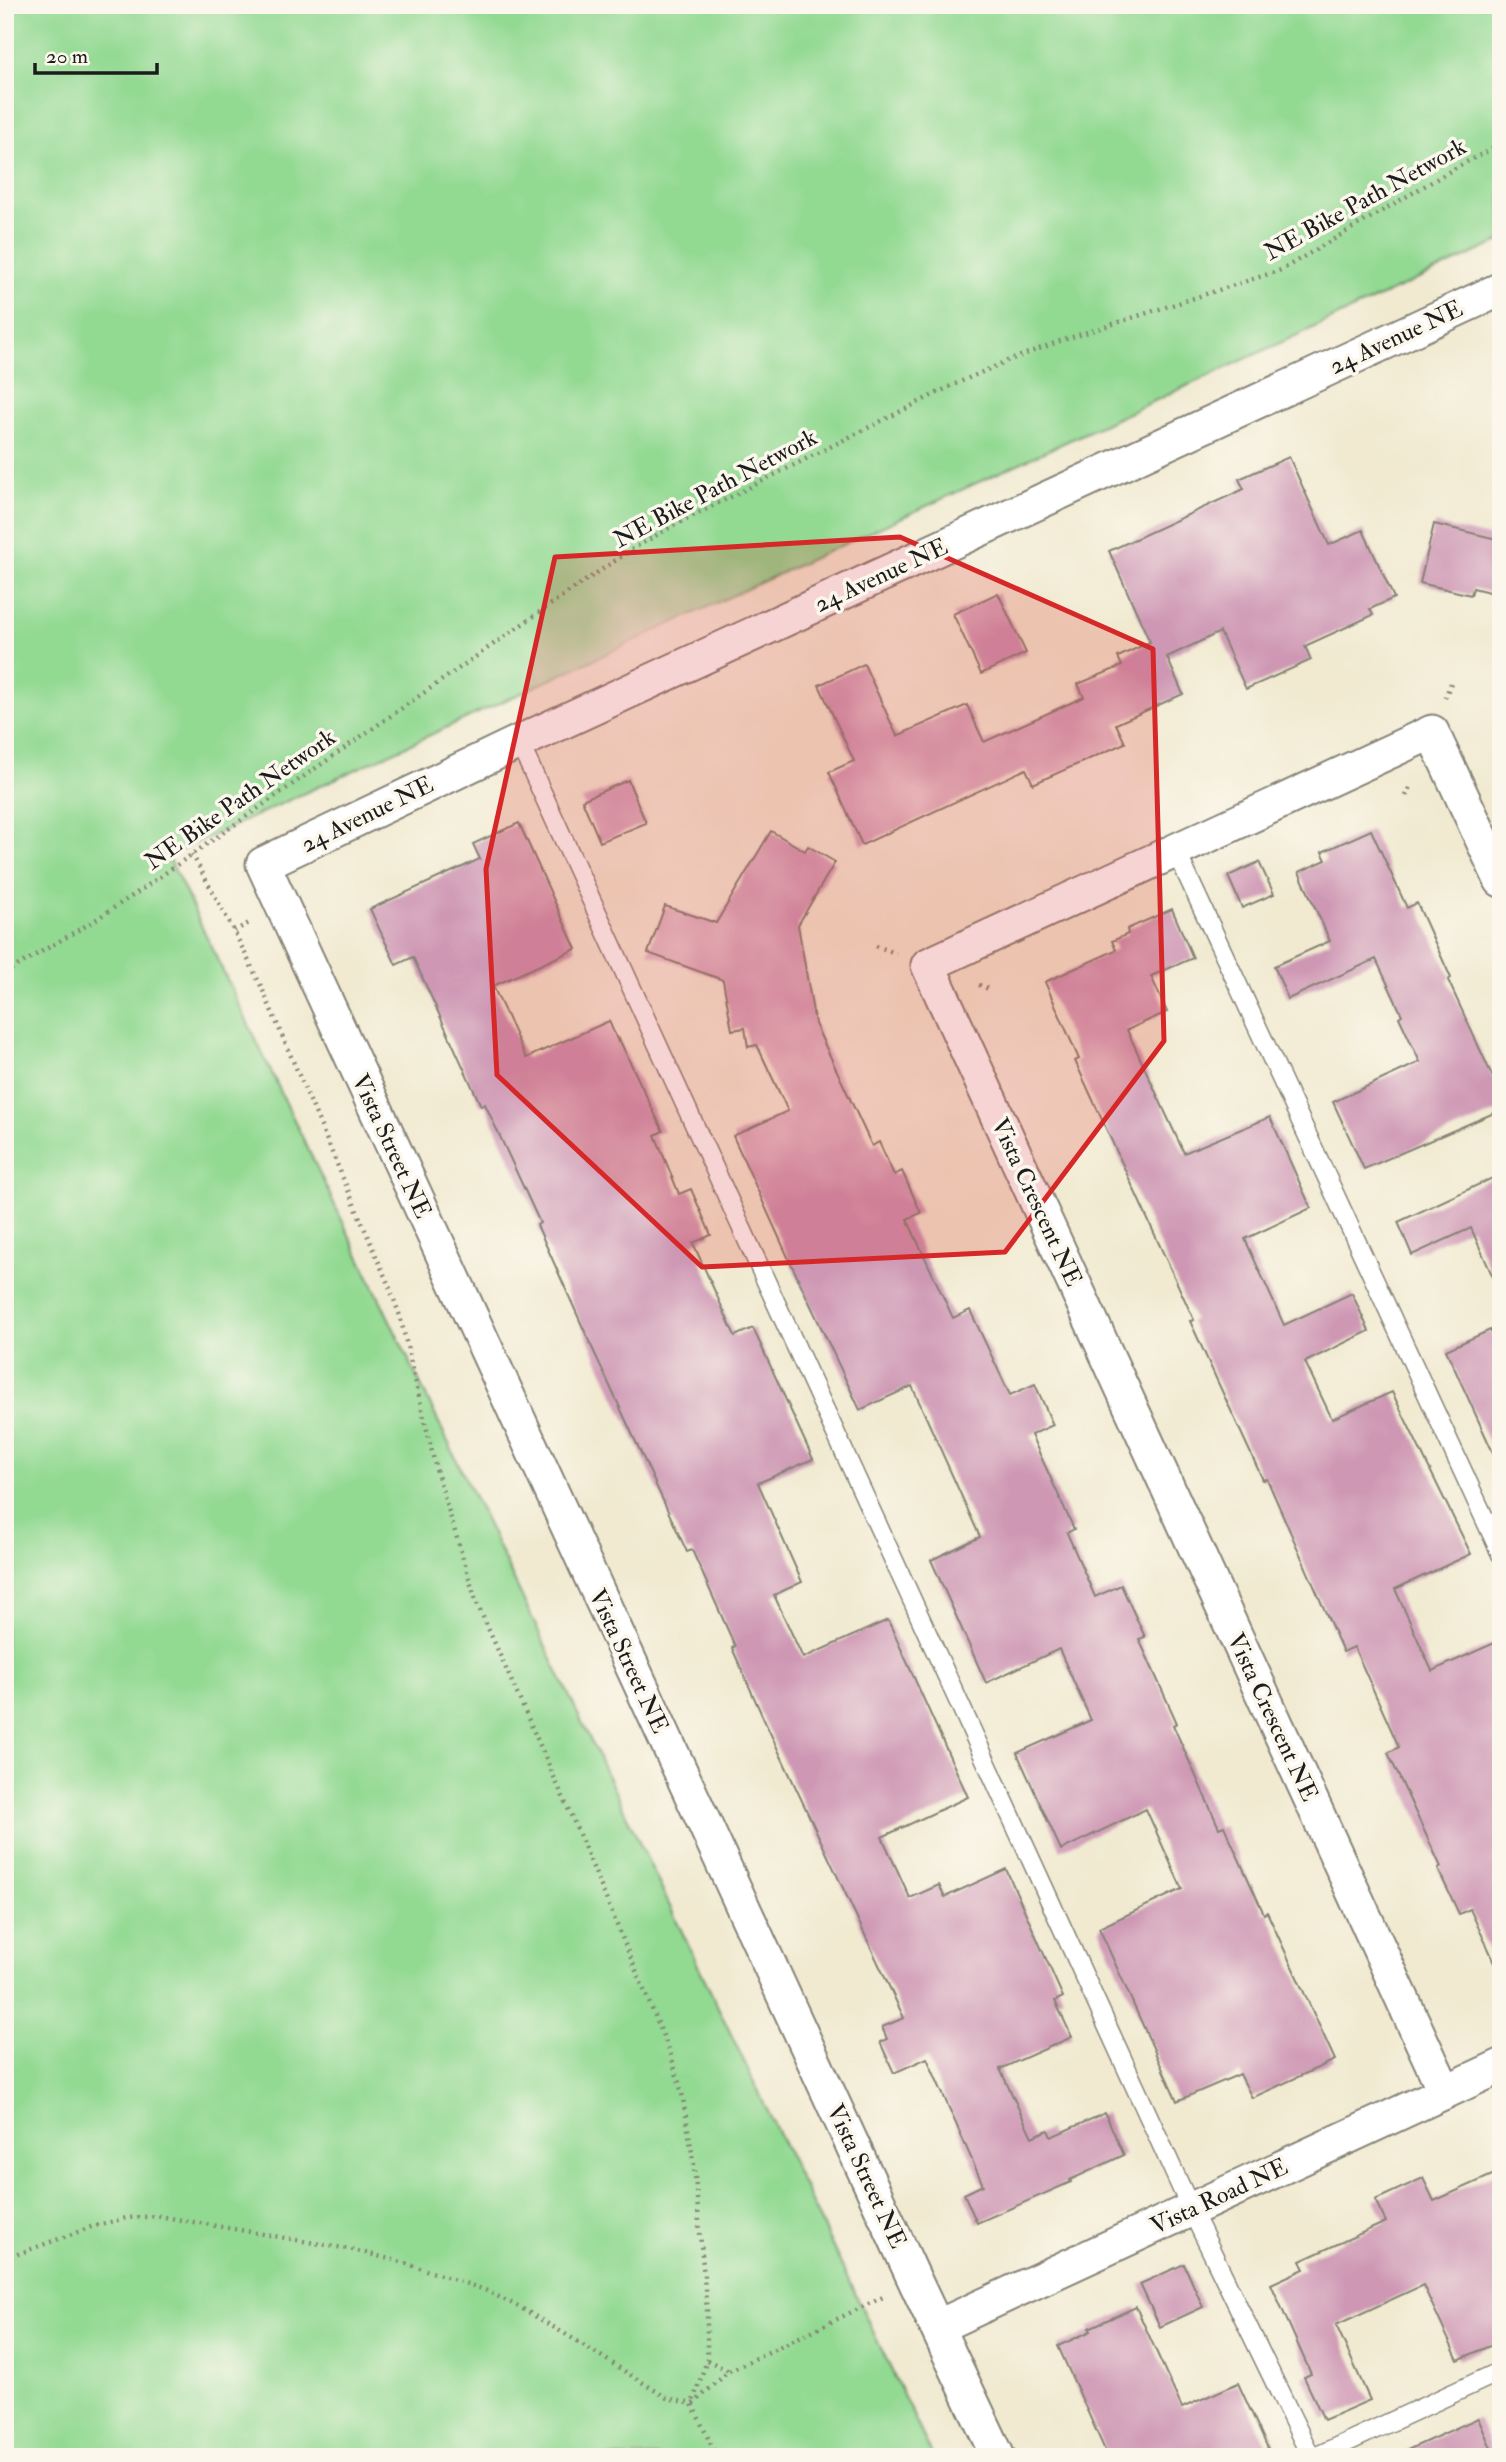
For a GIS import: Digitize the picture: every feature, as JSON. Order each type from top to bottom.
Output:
[{"type":"street","name":"24 Avenue NE","points":[[263,864],[519,742],[1501,289]]},
{"type":"street","name":"Vista Crescent NE","points":[[1445,2092],[928,965],[1433,732],[1501,880]]},
{"type":"street","name":"Vista Street NE","points":[[263,864],[998,2457]]},
{"type":"street","name":"Vista Road NE","points":[[937,2327],[1501,2066]]},
{"type":"lane","points":[[519,742],[1191,2209],[1313,2457],[1501,2371]]},
{"type":"lane","points":[[1176,851],[1501,1554]]},
{"type":"path","name":"NE Bike Path Network","points":[[5,973],[92,922],[568,593],[669,528],[953,385],[1007,361],[1060,341],[1281,270],[1501,144]]},
{"type":"path","points":[[192,854],[261,986],[389,1286],[400,1316],[436,1469],[476,1601],[574,1822],[670,2052],[682,2093],[694,2165],[707,2311],[707,2360],[692,2404],[717,2457]]},
{"type":"path","points":[[234,931],[250,923]]},
{"type":"path","points":[[5,2261],[54,2240],[126,2218],[159,2217],[349,2249],[402,2262],[485,2290],[578,2341],[667,2398],[692,2404]]},
{"type":"path","points":[[692,2404],[729,2371],[884,2297]]},
{"type":"path","points":[[707,2360],[729,2371]]},
{"type":"highlighted area","points":[[900,537],[1153,649],[1164,1041],[1005,1252],[702,1267],[497,1075],[486,869],[555,557]]},
{"type":"green space","points":[[5,5],[1501,5],[1501,241],[168,856],[933,2457],[5,2457]]},
{"type":"building","points":[[1289,457],[1329,545],[1363,530],[1394,598],[1370,609],[1373,615],[1305,646],[1311,660],[1246,689],[1220,632],[1167,657],[1183,694],[1116,724],[1125,743],[1033,784],[1026,769],[862,845],[829,772],[854,761],[819,685],[864,664],[897,736],[967,705],[984,742],[1084,697],[1078,684],[1122,666],[1118,657],[1150,642],[1109,551],[1244,489],[1239,479]]},
{"type":"building","points":[[1434,524],[1501,540],[1501,595],[1473,588],[1471,595],[1420,583]]},
{"type":"building","points":[[998,593],[1026,653],[981,674],[953,614]]},
{"type":"building","points":[[628,780],[646,823],[600,842],[582,800]]},
{"type":"building","points":[[519,823],[576,949],[493,986],[526,1058],[609,1021],[618,1042],[619,1039],[663,1131],[655,1135],[679,1194],[691,1189],[711,1235],[693,1243],[735,1336],[753,1328],[813,1459],[758,1483],[802,1582],[774,1595],[803,1658],[888,1620],[968,1797],[882,1837],[910,1898],[939,1885],[945,1897],[1006,1869],[1063,1997],[1055,2001],[1072,2037],[1000,2069],[1032,2137],[1048,2130],[1051,2137],[1105,2113],[1124,2155],[1070,2180],[1071,2182],[977,2223],[964,2194],[983,2185],[927,2058],[894,2073],[880,2042],[887,2039],[882,2027],[904,2018],[765,1722],[692,1550],[687,1552],[589,1341],[537,1225],[540,1223],[485,1104],[481,1106],[413,957],[396,965],[370,909],[480,859],[473,844]]},
{"type":"building","points":[[1371,830],[1407,908],[1417,903],[1451,978],[1448,980],[1501,1095],[1501,1110],[1364,1169],[1333,1102],[1420,1062],[1399,1017],[1402,1015],[1376,959],[1288,999],[1274,966],[1330,941],[1299,872],[1326,860],[1322,852]]},
{"type":"building","points":[[771,831],[805,851],[808,846],[835,862],[798,925],[815,1024],[872,1146],[879,1142],[894,1175],[902,1171],[921,1213],[907,1219],[953,1318],[970,1310],[1010,1395],[1035,1384],[1053,1425],[1031,1435],[1074,1529],[1067,1533],[1095,1597],[1121,1585],[1145,1637],[1139,1639],[1177,1723],[1173,1725],[1219,1828],[1224,1826],[1264,1914],[1267,1912],[1335,2060],[1252,2098],[1240,2074],[1177,2101],[1099,1928],[1182,1889],[1146,1809],[1061,1850],[1017,1753],[1091,1720],[1059,1649],[986,1683],[931,1560],[980,1537],[912,1386],[860,1410],[733,1136],[788,1111],[757,1045],[748,1047],[745,1028],[732,1030],[723,980],[648,953],[665,906],[716,923]]},
{"type":"building","points":[[1259,862],[1274,894],[1242,908],[1228,876]]},
{"type":"building","points":[[1172,909],[1193,958],[1151,976],[1167,1012],[1127,1030],[1184,1153],[1270,1117],[1311,1208],[1245,1239],[1284,1325],[1352,1293],[1369,1331],[1305,1362],[1332,1419],[1392,1392],[1471,1554],[1395,1589],[1432,1671],[1501,1640],[1501,1976],[1470,1909],[1459,1914],[1438,1869],[1441,1867],[1388,1753],[1399,1747],[1354,1647],[1343,1652],[1267,1479],[1263,1480],[1190,1321],[1194,1320],[1075,1061],[1079,1059],[1045,982],[1116,950],[1112,941],[1128,934],[1127,929]]},
{"type":"building","points":[[1501,1174],[1501,1295],[1471,1228],[1412,1255],[1398,1222]]},
{"type":"building","points":[[1490,1330],[1501,1353],[1501,1470],[1446,1350]]},
{"type":"building","points":[[1501,2171],[1501,2341],[1458,2360],[1423,2285],[1336,2325],[1370,2400],[1324,2420],[1304,2377],[1311,2374],[1271,2284],[1304,2269],[1300,2261],[1386,2222],[1375,2200],[1423,2178],[1434,2201]]},
{"type":"building","points":[[1184,2264],[1203,2307],[1160,2327],[1140,2284]]},
{"type":"building","points":[[1136,2307],[1182,2408],[1238,2383],[1272,2457],[1108,2457],[1058,2346],[1091,2331],[1089,2328]]},
{"type":"building","points":[[1478,2418],[1495,2457],[1392,2457]]}]
